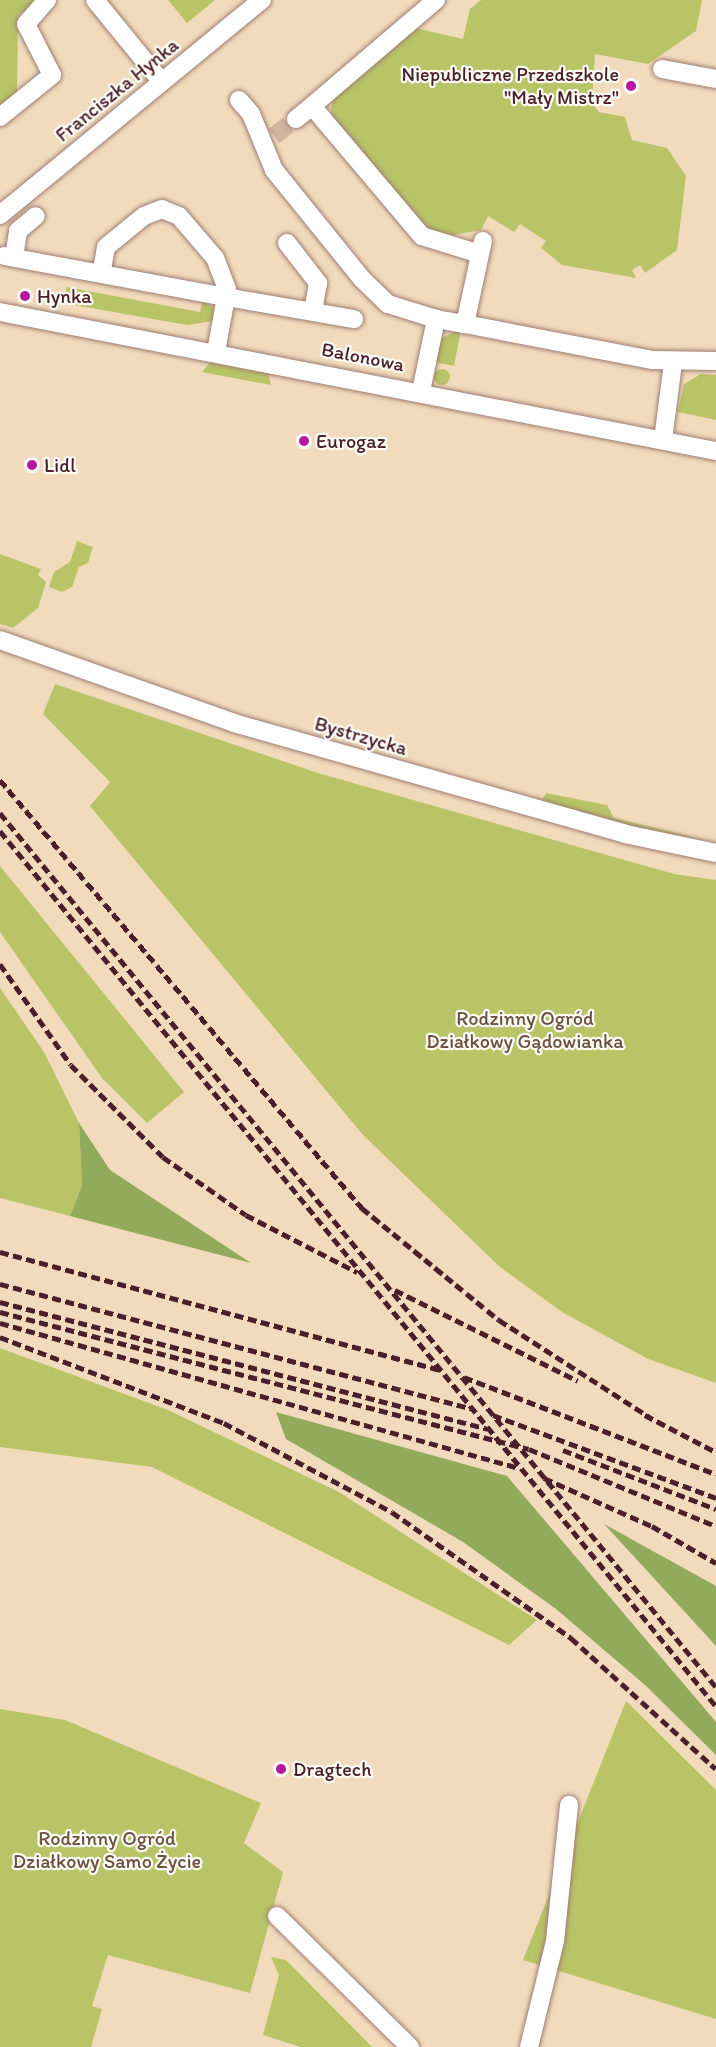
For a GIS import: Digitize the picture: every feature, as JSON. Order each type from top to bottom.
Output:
[{"type":"street","points":[[0,117],[52,75],[26,24],[48,0]]},
{"type":"street","points":[[94,0],[160,81]]},
{"type":"street","name":"Franciszka Hynka","points":[[0,215],[160,81],[262,0]]},
{"type":"street","points":[[296,119],[436,0]]},
{"type":"street","points":[[662,69],[716,79]]},
{"type":"street","points":[[240,100],[378,295],[400,310],[436,319],[673,363],[716,361]]},
{"type":"street","points":[[312,106],[422,236],[480,247],[465,324]]},
{"type":"street","points":[[101,274],[106,247],[149,212],[168,210],[215,258],[226,297],[216,352]]},
{"type":"street","points":[[36,216],[18,231],[9,256],[354,319]]},
{"type":"street","points":[[287,243],[318,283],[313,312]]},
{"type":"street","name":"Balonowa","points":[[0,312],[421,391],[716,451]]},
{"type":"street","points":[[421,391],[436,319]]},
{"type":"street","points":[[663,440],[673,363]]},
{"type":"street","name":"Bystrzycka","points":[[0,640],[234,723],[625,834],[716,853]]},
{"type":"street","points":[[529,2047],[555,1941],[566,1870],[569,1805]]},
{"type":"street","points":[[277,1916],[410,2047]]},
{"type":"green space","points":[[0,0],[39,0],[18,16],[17,94],[0,108]]},
{"type":"green space","points":[[168,0],[215,0],[187,23]]},
{"type":"green space","points":[[481,0],[702,0],[696,31],[648,64],[595,54],[592,104],[599,112],[625,117],[632,140],[667,148],[686,176],[677,250],[645,273],[640,265],[632,270],[636,278],[562,265],[541,248],[546,241],[520,224],[514,232],[488,216],[481,230],[442,237],[413,218],[331,120],[332,89],[407,26],[463,39],[470,9]]},
{"type":"green space","points":[[66,287],[200,312],[203,300],[213,308],[214,321],[187,325],[68,304]]},
{"type":"green space","points":[[461,329],[454,366],[434,362],[439,339]]},
{"type":"green space","points":[[211,361],[268,373],[271,385],[202,372]]},
{"type":"green space","points":[[439,369],[445,369],[450,377],[448,383],[439,385],[434,380],[434,374]]},
{"type":"green space","points":[[701,374],[716,375],[716,420],[678,412],[684,384]]},
{"type":"green space","points":[[77,541],[93,547],[88,563],[79,567],[72,587],[62,592],[49,587],[54,572],[70,562]]},
{"type":"green space","points":[[0,554],[41,569],[38,575],[46,582],[38,608],[13,628],[0,624]]},
{"type":"green space","name":"Rodzinny Ogród Działkowy Gądowianka","points":[[55,684],[318,773],[674,874],[716,880],[716,1383],[648,1359],[562,1312],[500,1267],[363,1135],[90,806],[110,782],[43,714]]},
{"type":"green space","points":[[546,793],[607,805],[614,818],[702,839],[646,830],[542,801]]},
{"type":"green space","points":[[0,866],[184,1092],[147,1123],[102,1078],[0,932]]},
{"type":"green space","points":[[0,988],[44,1052],[79,1123],[82,1187],[70,1216],[0,1198]]},
{"type":"green space","points":[[79,1123],[110,1170],[251,1263],[70,1216],[82,1186]]},
{"type":"green space","points":[[0,1348],[168,1410],[339,1492],[537,1620],[509,1645],[152,1467],[0,1447]]},
{"type":"green space","points":[[276,1412],[507,1476],[716,1722],[716,1755],[645,1685],[556,1609],[463,1542],[286,1439]]},
{"type":"green space","points":[[604,1524],[716,1586],[716,1646],[639,1562]]},
{"type":"green space","points":[[626,1701],[716,1790],[716,2019],[523,1960]]},
{"type":"green space","name":"Rodzinny Ogród Działkowy Samo Życie","points":[[0,1709],[65,1720],[261,1803],[244,1843],[283,1872],[250,1993],[108,1955],[92,2006],[102,2009],[91,2047],[0,2047]]},
{"type":"green space","points":[[271,1957],[286,1960],[372,2047],[301,2047],[263,2035],[279,1975]]},
{"type":"tunnel","points":[[274,136],[296,119]]},
{"type":"railway","points":[[0,780],[362,1208],[499,1320],[651,1418]]},
{"type":"railway","points":[[0,813],[716,1687]]},
{"type":"railway","points":[[0,831],[716,1706]]},
{"type":"railway","points":[[0,964],[71,1065],[163,1157],[246,1215],[357,1272]]},
{"type":"railway","points":[[0,1252],[441,1370]]},
{"type":"railway","points":[[0,1284],[473,1409]]},
{"type":"railway","points":[[395,1290],[578,1381]]},
{"type":"railway","points":[[0,1302],[488,1429]]},
{"type":"railway","points":[[0,1312],[529,1449],[716,1526]]},
{"type":"railway","points":[[0,1323],[519,1468]]},
{"type":"railway","points":[[0,1337],[224,1423],[392,1512],[571,1638],[716,1769]]},
{"type":"railway","points":[[464,1377],[716,1474]]},
{"type":"railway","points":[[493,1415],[716,1498]]},
{"type":"railway","points":[[645,1415],[716,1452]]},
{"type":"railway","points":[[563,1450],[716,1509]]},
{"type":"railway","points":[[544,1478],[652,1526],[716,1563]]},
{"type":"place","name":"Niepubliczne Przedszkole \"Mały Mistrz\"","points":[[631,86]]},
{"type":"place","name":"Hynka","points":[[25,296]]},
{"type":"place","name":"Eurogaz","points":[[304,441]]},
{"type":"place","name":"Lidl","points":[[32,465]]},
{"type":"place","name":"Dragtech","points":[[281,1769]]}]
